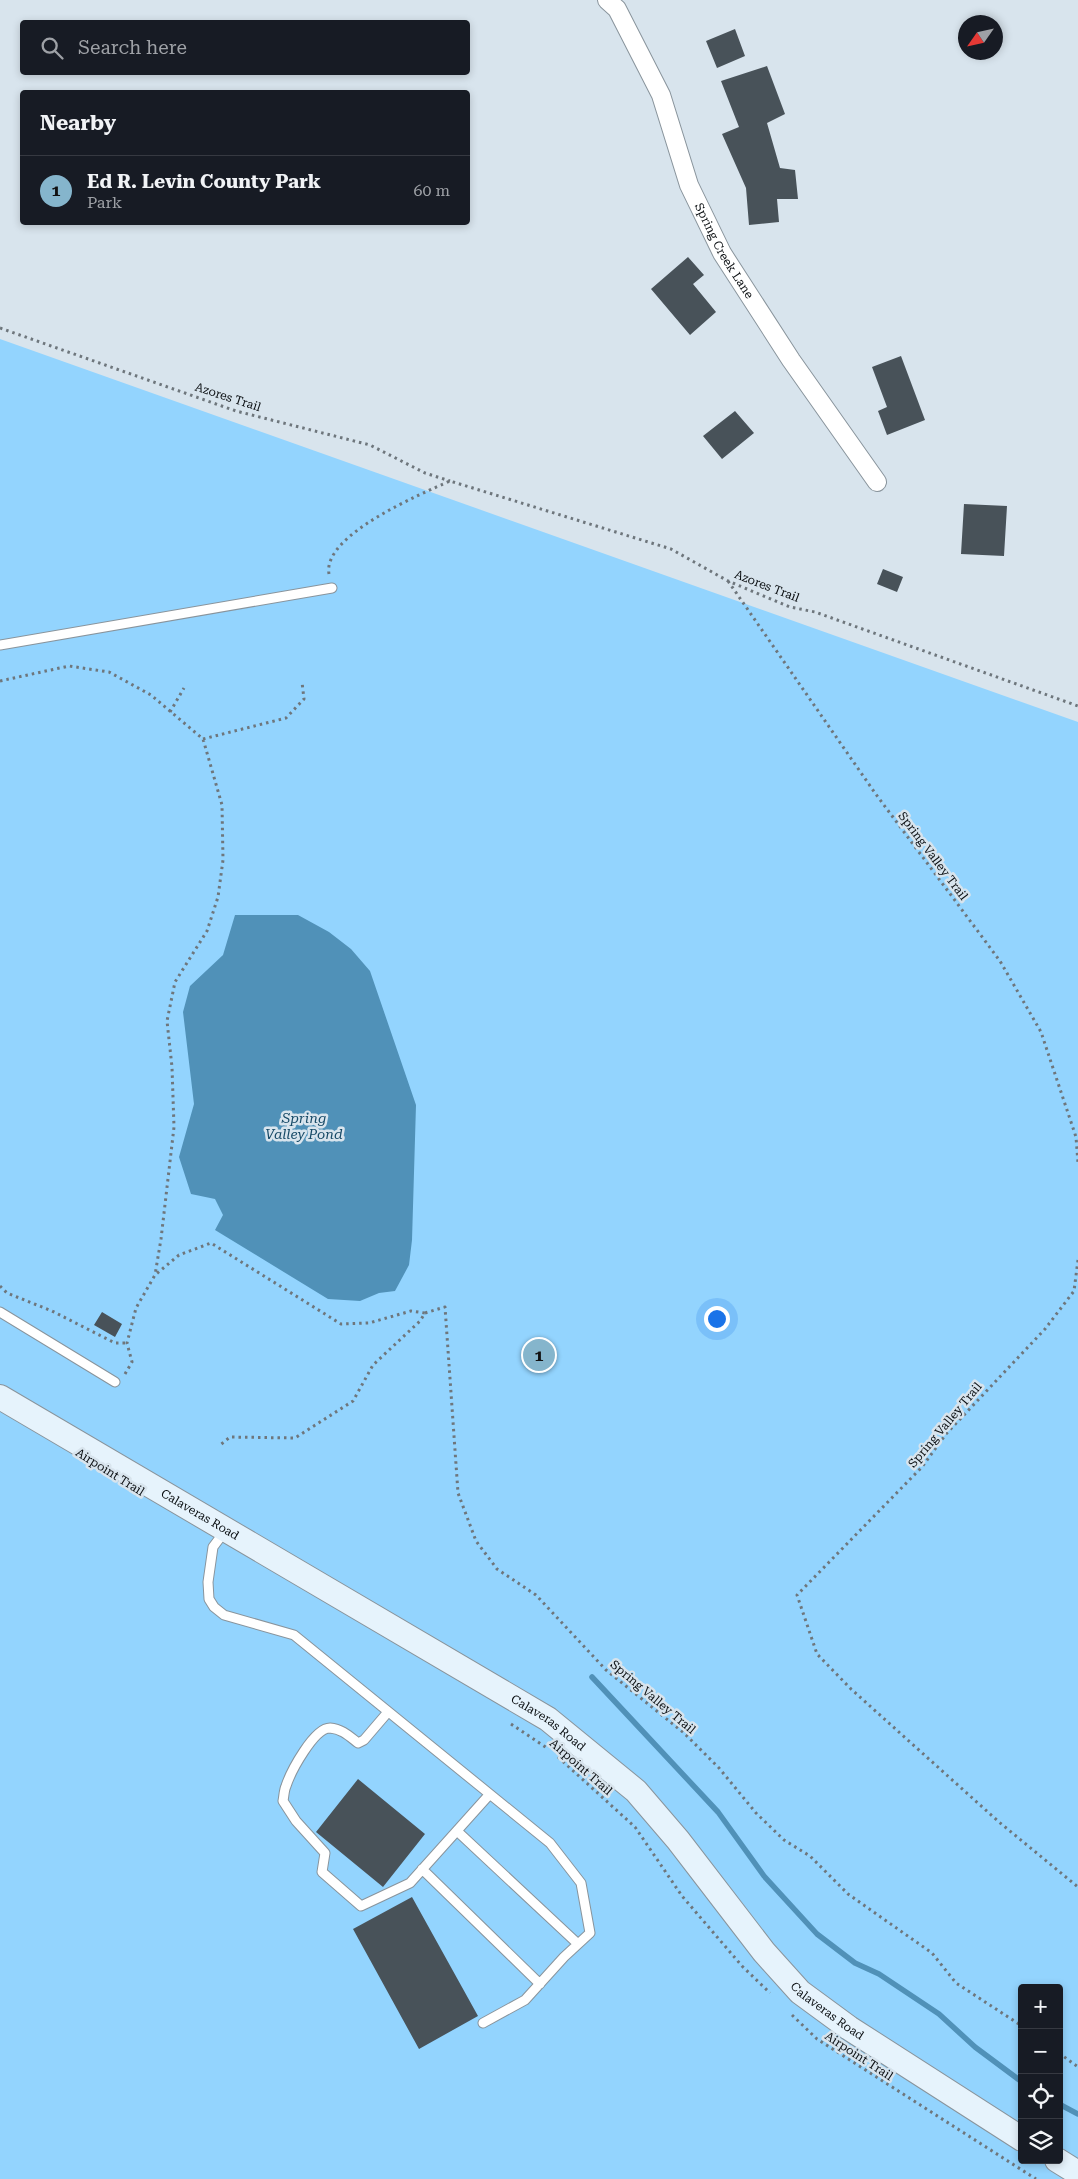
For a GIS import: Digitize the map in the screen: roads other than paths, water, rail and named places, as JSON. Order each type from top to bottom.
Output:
[{"type":"street","name":"Spring Creek Lane","points":[[607,0],[617,9],[662,95],[689,185],[722,253],[792,360],[877,482]]},
{"type":"street","name":"Calaveras Road","points":[[0,1397],[548,1719],[636,1791],[678,1840],[764,1952],[800,1992],[849,2028],[1018,2136]]},
{"type":"street","points":[[1063,2164],[1078,2173]]},
{"type":"lane","points":[[0,645],[332,588]]},
{"type":"lane","points":[[0,1312],[119,1380]]},
{"type":"lane","points":[[226,1530],[213,1547],[208,1582],[210,1599],[214,1607],[224,1615],[294,1635],[550,1843],[581,1883],[590,1933],[525,2000],[484,2023]]},
{"type":"lane","points":[[388,1712],[364,1740],[358,1743],[343,1731],[329,1728],[320,1732],[308,1745],[285,1786],[283,1801],[296,1821],[325,1853],[322,1872],[361,1906],[410,1883],[489,1795]]},
{"type":"lane","points":[[457,1831],[578,1944]]},
{"type":"lane","points":[[422,1869],[540,1984]]},
{"type":"water","name":"Spring Valley Pond","points":[[235,915],[298,915],[329,932],[351,949],[370,971],[416,1105],[412,1240],[409,1265],[395,1291],[379,1293],[360,1301],[328,1299],[215,1230],[223,1215],[215,1199],[191,1194],[179,1157],[194,1104],[183,1012],[190,986],[223,955]]},
{"type":"waterway","points":[[592,1677],[718,1812],[764,1876],[817,1934],[855,1963],[879,1974],[939,2014],[975,2047],[1018,2079]]},
{"type":"waterway","points":[[1063,2106],[1078,2114]]},
{"type":"place","name":"Ed R. Levin County Park","points":[[539,1355]]}]
